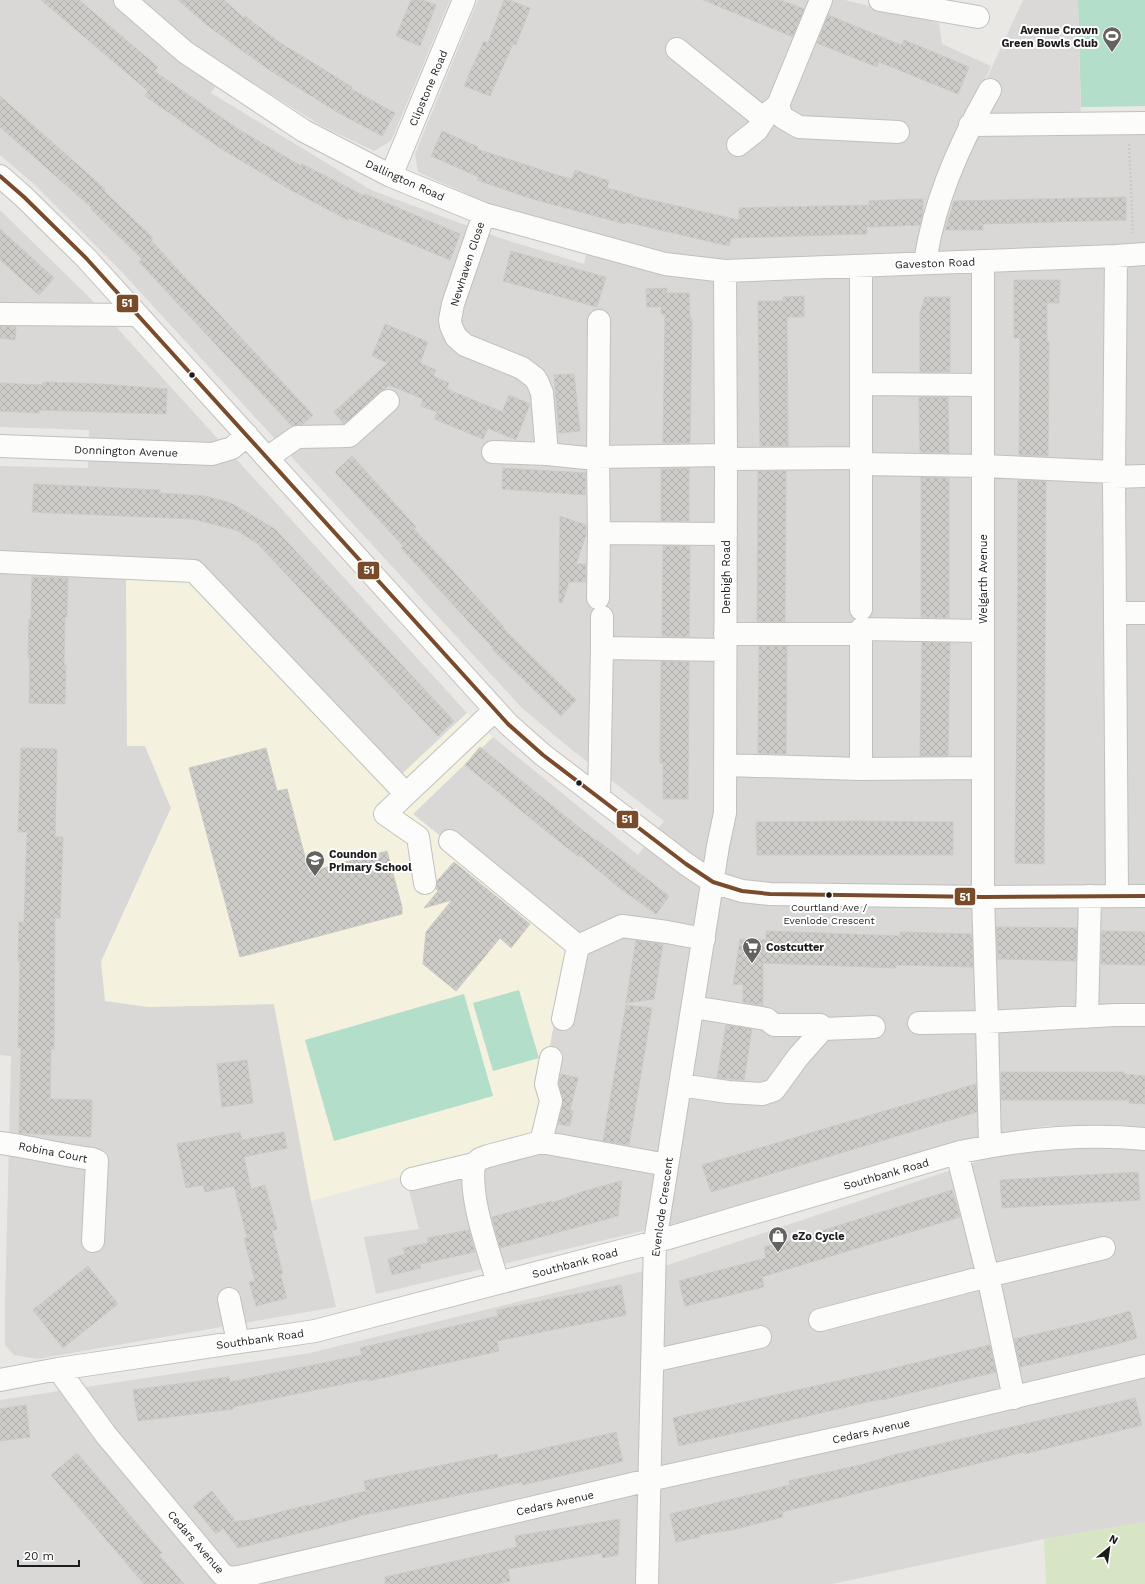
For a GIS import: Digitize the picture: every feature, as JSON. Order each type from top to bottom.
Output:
[{"type":"street","name":"Dallington Road","points":[[125,0],[185,52],[297,127],[391,176],[484,214],[665,264],[725,271]]},
{"type":"street","name":"Clipstone Road","points":[[391,176],[464,0]]},
{"type":"street","points":[[738,145],[757,130],[771,112],[821,0]]},
{"type":"street","points":[[880,0],[978,17]]},
{"type":"street","points":[[677,49],[771,112],[799,127],[898,132]]},
{"type":"street","points":[[926,263],[928,239],[938,206],[970,125],[990,90]]},
{"type":"street","points":[[970,125],[1137,123]]},
{"type":"street","points":[[0,176],[24,197],[86,258],[508,724],[543,755],[686,864],[713,882],[742,890],[770,894],[983,897],[1145,896]]},
{"type":"street","name":"Newhaven Close","points":[[484,214],[453,304],[450,320],[451,326],[456,337],[465,346],[522,368],[535,378],[542,394],[547,454]]},
{"type":"street","points":[[1117,896],[1114,474],[1132,255]]},
{"type":"street","name":"Gaveston Road","points":[[725,271],[1132,255]]},
{"type":"street","name":"Welgarth Avenue","points":[[983,261],[983,897],[990,1146]]},
{"type":"street","points":[[861,266],[861,609]]},
{"type":"street","name":"Denbigh Road","points":[[713,882],[718,846],[725,813],[725,271]]},
{"type":"street","points":[[0,314],[138,315]]},
{"type":"street","points":[[598,321],[592,457],[599,533],[602,648],[599,797]]},
{"type":"street","points":[[861,384],[983,385]]},
{"type":"street","points":[[267,458],[297,437],[349,436],[388,401]]},
{"type":"street","name":"Donnington Avenue","points":[[0,446],[212,454],[232,448],[247,435]]},
{"type":"street","points":[[493,452],[592,457],[726,457],[861,461],[983,466],[1145,476]]},
{"type":"street","points":[[599,533],[726,534]]},
{"type":"street","points":[[0,562],[194,571],[406,794]]},
{"type":"street","points":[[1116,613],[1145,613]]},
{"type":"street","points":[[861,769],[861,630],[983,630]]},
{"type":"street","points":[[602,648],[861,634]]},
{"type":"street","points":[[425,883],[418,837],[385,814],[495,710]]},
{"type":"street","points":[[725,765],[861,769],[983,768]]},
{"type":"street","points":[[450,841],[578,946]]},
{"type":"street","name":"Evenlode Crescent","points":[[647,1584],[655,1242],[713,882]]},
{"type":"street","points":[[1087,1017],[1090,896]]},
{"type":"street","points":[[578,946],[622,926],[659,930],[704,939]]},
{"type":"street","points":[[564,1019],[578,946]]},
{"type":"street","points":[[693,1007],[766,1019],[774,1026],[820,1025],[822,1029]]},
{"type":"street","points":[[919,1023],[987,1022],[1145,1015]]},
{"type":"street","points":[[680,1085],[728,1092],[762,1094],[774,1090],[798,1057],[822,1029],[874,1027]]},
{"type":"street","points":[[541,1142],[551,1101],[546,1084],[551,1058]]},
{"type":"street","name":"Southbank Road","points":[[0,1380],[58,1369],[315,1331],[655,1242],[957,1153],[990,1146],[1058,1137],[1122,1137],[1145,1139]]},
{"type":"street","points":[[412,1179],[474,1164],[480,1159],[488,1156],[541,1142],[667,1165]]},
{"type":"street","name":"Robina Court","points":[[0,1143],[23,1146],[97,1161],[93,1241]]},
{"type":"street","points":[[957,1153],[988,1276],[1014,1398]]},
{"type":"street","points":[[474,1164],[473,1173],[475,1198],[482,1231],[498,1283]]},
{"type":"street","points":[[820,1320],[988,1276],[1104,1248]]},
{"type":"street","points":[[229,1298],[238,1342]]},
{"type":"street","points":[[652,1361],[760,1337]]},
{"type":"street","name":"Cedars Avenue","points":[[58,1369],[106,1435],[222,1574],[229,1578],[239,1577],[649,1480],[1014,1398],[1145,1366]]},
{"type":"path","points":[[1132,255],[1137,123]]},
{"type":"shaded area","points":[[0,0],[450,0],[391,141],[374,151],[322,126],[228,68],[211,93],[371,190],[500,238],[584,264],[591,233],[505,211],[418,172],[415,154],[478,0],[845,0],[939,23],[942,44],[991,66],[967,121],[1145,115],[1145,1128],[1119,1125],[1045,1126],[957,1141],[677,1223],[376,1294],[364,1237],[419,1229],[405,1175],[569,941],[413,814],[493,737],[638,855],[664,821],[572,750],[522,708],[120,270],[35,185],[0,155]]},
{"type":"shaded area","points":[[1023,0],[1078,0],[1081,118],[967,121]]},
{"type":"shaded area","points":[[0,210],[89,297],[467,713],[388,787],[195,580],[127,746],[145,746],[171,808],[101,962],[148,1007],[274,1004],[311,1201],[336,1307],[37,1359],[14,1355],[5,1345],[11,1056],[0,1055],[0,466],[88,468],[89,430],[0,427]]},
{"type":"shaded area","name":"Coundon Primary School","points":[[126,578],[195,580],[388,787],[467,713],[493,737],[413,814],[569,941],[534,1133],[405,1175],[311,1201],[274,1004],[148,1007],[105,1001],[101,962],[171,808],[145,746],[127,746]]},
{"type":"shaded area","points":[[1061,1146],[1145,1147],[1145,1522],[1044,1539],[832,1584],[0,1584],[0,1400],[310,1353],[668,1265],[996,1155]]},
{"type":"green space","name":"Avenue Crown Green Bowls Club","points":[[1078,0],[1145,0],[1145,106],[1081,107]]},
{"type":"green space","points":[[519,990],[539,1058],[493,1071],[473,1003]]},
{"type":"green space","points":[[464,994],[493,1096],[334,1141],[305,1040]]},
{"type":"green space","points":[[1145,1522],[1145,1584],[1046,1584],[1044,1539]]},
{"type":"building","points":[[41,0],[79,0],[158,67],[154,71],[238,129],[301,166],[302,164],[364,196],[365,194],[460,234],[450,260],[349,218],[348,220],[289,189],[220,148],[145,96],[148,91]]},
{"type":"building","points":[[178,0],[224,0],[244,18],[245,16],[279,42],[352,87],[351,89],[395,113],[382,136],[337,112],[268,69],[208,26]]},
{"type":"building","points":[[411,0],[422,0],[436,5],[420,46],[396,36]]},
{"type":"building","points":[[504,0],[530,8],[516,45],[513,44],[490,96],[464,86],[484,41],[488,43]]},
{"type":"building","points":[[703,0],[780,0],[804,9],[793,37]]},
{"type":"building","points":[[828,15],[901,45],[904,40],[969,67],[958,94],[879,62],[877,67],[817,43]]},
{"type":"building","points":[[0,96],[105,189],[104,191],[153,238],[151,240],[178,270],[313,415],[303,424],[292,426],[139,262],[142,259],[91,209],[92,208],[0,127]]},
{"type":"building","points":[[442,131],[478,147],[477,149],[557,175],[572,179],[575,170],[609,181],[607,188],[633,196],[739,220],[739,208],[869,205],[869,201],[888,200],[923,199],[923,212],[920,225],[867,227],[867,234],[731,238],[729,246],[626,222],[625,224],[529,198],[477,180],[479,177],[431,156]]},
{"type":"building","points":[[1126,197],[1126,220],[983,224],[983,230],[945,230],[954,201]]},
{"type":"building","points":[[0,229],[54,278],[39,295],[0,260]]},
{"type":"building","points":[[511,251],[606,277],[597,307],[503,281]]},
{"type":"building","points":[[1014,280],[1060,280],[1059,303],[1047,303],[1047,342],[1049,342],[1048,456],[1019,455],[1020,338],[1014,338]]},
{"type":"building","points":[[667,288],[667,293],[689,293],[690,318],[692,319],[690,443],[663,443],[665,314],[661,314],[661,307],[647,307],[646,289]]},
{"type":"building","points":[[804,296],[804,317],[787,317],[788,446],[760,446],[758,301],[783,301],[783,297]]},
{"type":"building","points":[[925,297],[950,297],[950,372],[920,372],[920,313]]},
{"type":"building","points":[[385,324],[428,342],[420,363],[436,370],[433,376],[449,383],[447,389],[502,412],[509,395],[530,404],[516,440],[488,428],[483,439],[434,419],[437,412],[421,406],[423,399],[389,385],[344,424],[334,412],[388,363],[372,356]]},
{"type":"building","points":[[0,326],[16,327],[15,340],[0,338]]},
{"type":"building","points":[[574,374],[580,431],[559,433],[554,375]]},
{"type":"building","points":[[43,382],[101,384],[167,389],[166,414],[39,410],[39,413],[0,411],[0,383],[43,385]]},
{"type":"building","points":[[919,397],[948,397],[949,453],[920,452]]},
{"type":"building","points":[[352,456],[416,527],[414,529],[504,627],[503,628],[576,700],[561,716],[492,649],[493,648],[401,548],[403,546],[335,472]]},
{"type":"building","points":[[503,468],[586,473],[585,495],[502,489]]},
{"type":"building","points":[[689,468],[689,521],[661,521],[661,469]]},
{"type":"building","points":[[758,471],[786,471],[785,622],[757,622]]},
{"type":"building","points":[[921,477],[949,478],[949,618],[921,617]]},
{"type":"building","points":[[1018,480],[1046,481],[1044,864],[1015,863]]},
{"type":"building","points":[[34,484],[160,490],[160,493],[205,496],[231,503],[275,529],[454,721],[438,736],[257,543],[236,530],[193,519],[32,512]]},
{"type":"building","points":[[560,516],[586,525],[586,535],[576,564],[586,564],[586,582],[569,582],[562,603],[559,602]]},
{"type":"building","points":[[663,546],[690,546],[689,637],[662,636]]},
{"type":"building","points":[[32,577],[68,578],[67,617],[65,617],[65,704],[29,703],[30,658],[28,658]]},
{"type":"building","points":[[922,642],[950,643],[948,756],[920,756]]},
{"type":"building","points":[[759,646],[787,646],[786,754],[758,753]]},
{"type":"building","points":[[661,661],[689,662],[688,799],[663,799],[663,763],[660,763]]},
{"type":"building","points":[[480,747],[596,841],[597,840],[669,896],[656,914],[617,886],[580,855],[579,857],[566,847],[465,765]]},
{"type":"building","points":[[21,748],[57,749],[55,837],[63,837],[60,918],[55,918],[54,1049],[51,1049],[50,1099],[92,1100],[91,1137],[19,1133],[21,1048],[18,1048],[20,961],[18,961],[19,922],[24,922],[27,832],[18,832]]},
{"type":"building","points":[[266,748],[277,791],[287,789],[309,872],[387,851],[402,907],[402,914],[240,957],[189,768]]},
{"type":"building","points":[[756,822],[953,822],[953,855],[757,855]]},
{"type":"building","points":[[454,862],[530,924],[511,948],[500,938],[456,991],[423,964],[426,932],[452,900],[424,908],[438,891],[436,889],[437,881]]},
{"type":"building","points":[[996,927],[1077,928],[1076,961],[998,959]]},
{"type":"building","points":[[766,931],[900,936],[900,932],[972,934],[973,967],[896,965],[896,968],[763,963],[763,1006],[743,1002],[743,984],[733,985],[740,939],[766,940]]},
{"type":"building","points":[[1102,931],[1145,932],[1145,965],[1101,964]]},
{"type":"building","points":[[636,940],[663,944],[654,999],[626,1003]]},
{"type":"building","points":[[626,1005],[652,1008],[629,1145],[603,1141]]},
{"type":"building","points":[[726,1025],[752,1029],[744,1080],[717,1078]]},
{"type":"building","points":[[247,1060],[253,1103],[222,1107],[217,1064]]},
{"type":"building","points":[[1001,1072],[1124,1072],[1124,1074],[1145,1076],[1145,1104],[1129,1103],[1129,1100],[1001,1100]]},
{"type":"building","points":[[561,1074],[578,1078],[570,1110],[573,1111],[570,1126],[558,1124],[563,1104],[559,1083]]},
{"type":"building","points":[[976,1084],[977,1112],[711,1192],[702,1165]]},
{"type":"building","points":[[240,1132],[242,1140],[284,1132],[287,1148],[244,1157],[251,1189],[265,1185],[277,1229],[272,1231],[283,1274],[280,1274],[287,1298],[256,1306],[249,1282],[255,1281],[244,1238],[247,1237],[234,1186],[205,1192],[203,1185],[186,1188],[177,1144]]},
{"type":"building","points":[[1138,1172],[1140,1200],[1002,1208],[1000,1180]]},
{"type":"building","points":[[622,1181],[618,1216],[500,1248],[492,1217],[552,1201],[552,1203],[584,1191]]},
{"type":"building","points":[[952,1190],[960,1217],[762,1277],[764,1287],[685,1306],[679,1281],[766,1258],[764,1247],[786,1242]]},
{"type":"building","points":[[469,1230],[475,1252],[420,1264],[421,1268],[392,1275],[388,1259],[405,1254],[403,1248],[428,1243],[427,1238]]},
{"type":"building","points":[[88,1266],[118,1304],[63,1348],[33,1310]]},
{"type":"building","points":[[621,1285],[626,1315],[497,1341],[499,1351],[368,1381],[368,1379],[233,1407],[233,1409],[138,1421],[133,1390],[229,1377],[230,1382],[362,1355],[360,1348],[498,1316],[497,1310]]},
{"type":"building","points":[[1130,1311],[1137,1338],[1020,1367],[1014,1339]]},
{"type":"building","points":[[990,1345],[996,1372],[882,1400],[679,1446],[673,1418]]},
{"type":"building","points":[[1135,1398],[1142,1425],[1025,1454],[1024,1452],[782,1512],[783,1517],[732,1530],[700,1535],[700,1537],[676,1542],[670,1514],[790,1485],[789,1481],[864,1464],[893,1455]]},
{"type":"building","points":[[26,1405],[30,1437],[0,1441],[0,1409]]},
{"type":"building","points":[[616,1432],[623,1461],[523,1485],[522,1482],[359,1516],[328,1526],[238,1548],[223,1528],[216,1534],[193,1506],[212,1491],[234,1519],[230,1522],[249,1520],[366,1491],[364,1481],[497,1454],[498,1459]]},
{"type":"building","points":[[77,1453],[162,1553],[159,1555],[184,1584],[144,1584],[51,1475]]},
{"type":"building","points":[[620,1519],[618,1555],[602,1558],[602,1553],[508,1569],[510,1581],[497,1584],[385,1584],[385,1577],[517,1547],[515,1536]]},
{"type":"transit line","name":"51","points":[[0,176],[24,197],[86,258],[508,724],[543,755],[686,864],[713,882],[742,891],[770,894],[983,897],[1145,896]]},
{"type":"place","name":"Avenue Crown Green Bowls Club","points":[[1112,53]]},
{"type":"place","name":"Coundon Primary School","points":[[315,877]]},
{"type":"place","name":"Courtland Ave / Evenlode Crescent","points":[[829,895]]},
{"type":"place","name":"Costcutter","points":[[752,964]]},
{"type":"place","name":"eZo Cycle","points":[[778,1253]]}]
